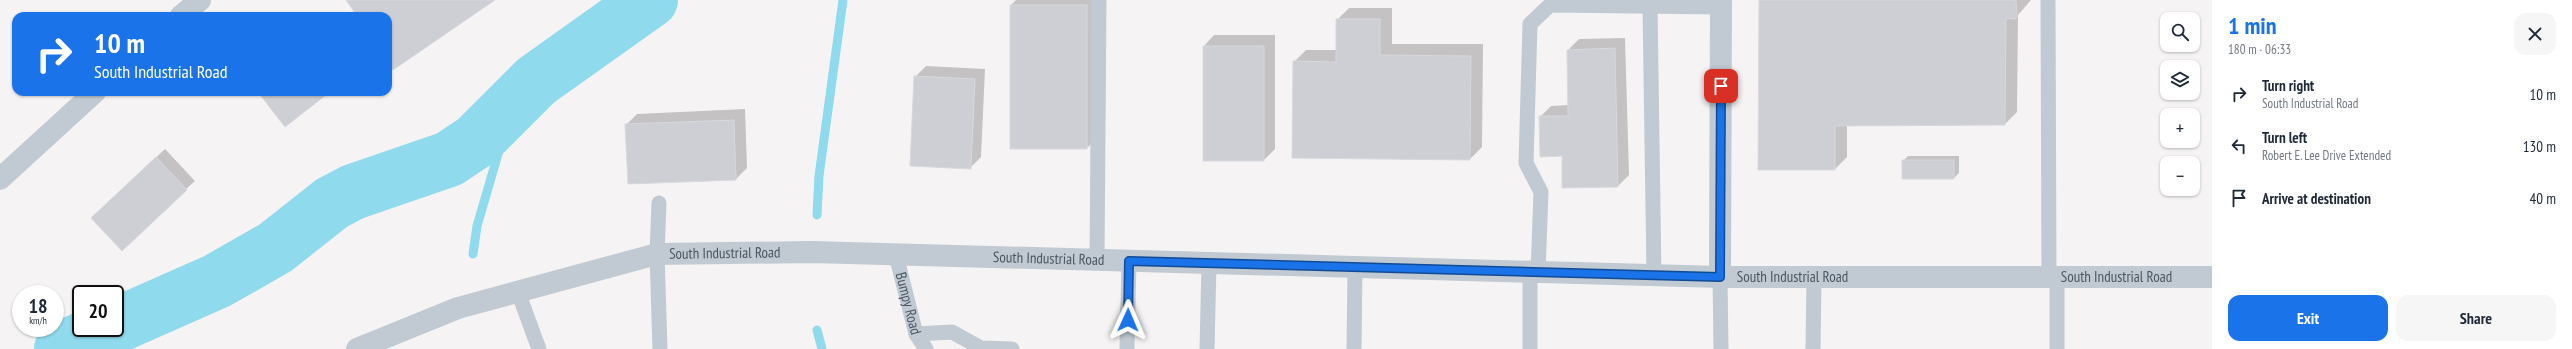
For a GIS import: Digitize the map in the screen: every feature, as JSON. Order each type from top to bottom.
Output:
[{"type":"street","points":[[186,12],[200,0]]},
{"type":"street","points":[[1720,277],[1721,3]]},
{"type":"street","points":[[0,179],[8,166],[90,96]]},
{"type":"street","name":"South Industrial Road","points":[[357,349],[458,308],[657,254],[812,252],[1720,277],[2212,277]]},
{"type":"lane","points":[[1097,260],[1099,0]]},
{"type":"lane","points":[[2048,0],[2053,277],[2057,349]]},
{"type":"lane","points":[[1530,349],[1534,273],[1541,192],[1526,163],[1530,24],[1550,5],[1650,6],[1721,3]]},
{"type":"lane","points":[[1650,6],[1654,276]]},
{"type":"lane","points":[[659,202],[657,254],[660,349]]},
{"type":"lane","name":"Bumpy Road","points":[[896,255],[916,334],[926,349]]},
{"type":"lane","points":[[1127,349],[1129,261]]},
{"type":"lane","points":[[1208,349],[1209,264]]},
{"type":"lane","points":[[1354,349],[1355,268]]},
{"type":"lane","points":[[1720,277],[1721,349]]},
{"type":"lane","points":[[1813,349],[1814,278]]},
{"type":"lane","points":[[518,292],[539,349]]},
{"type":"lane","points":[[916,334],[952,332],[981,348],[1012,349]]},
{"type":"building","points":[[346,0],[495,0],[393,70],[392,12],[354,12]]},
{"type":"building","points":[[1759,0],[2016,0],[2017,17],[2015,19],[2006,18],[2005,125],[1835,126],[1835,170],[1758,170]]},
{"type":"building","points":[[1010,5],[1087,5],[1087,149],[1010,149]]},
{"type":"building","points":[[1336,19],[1380,19],[1380,55],[1471,56],[1470,160],[1292,158],[1293,61],[1336,62]]},
{"type":"building","points":[[1203,46],[1264,46],[1264,161],[1203,161]]},
{"type":"building","points":[[1615,48],[1618,187],[1562,188],[1562,156],[1540,157],[1539,116],[1568,116],[1567,50]]},
{"type":"building","points":[[914,76],[975,79],[971,169],[910,166]]},
{"type":"building","points":[[261,96],[325,96],[285,127]]},
{"type":"building","points":[[734,120],[736,180],[628,184],[625,124]]},
{"type":"building","points":[[156,157],[187,190],[122,251],[91,218]]},
{"type":"building","points":[[1902,160],[1954,160],[1954,179],[1902,179]]},
{"type":"waterway","points":[[124,322],[217,281],[275,248],[332,203],[353,192],[449,159],[476,141],[536,81],[650,0]]},
{"type":"waterway","points":[[817,215],[819,176],[843,0]]},
{"type":"waterway","points":[[473,254],[477,226],[512,106]]},
{"type":"waterway","points":[[817,330],[822,349]]},
{"type":"waterway","points":[[62,349],[89,337]]},
{"type":"route","points":[[1128,320],[1129,261],[1720,277],[1721,86]]}]
